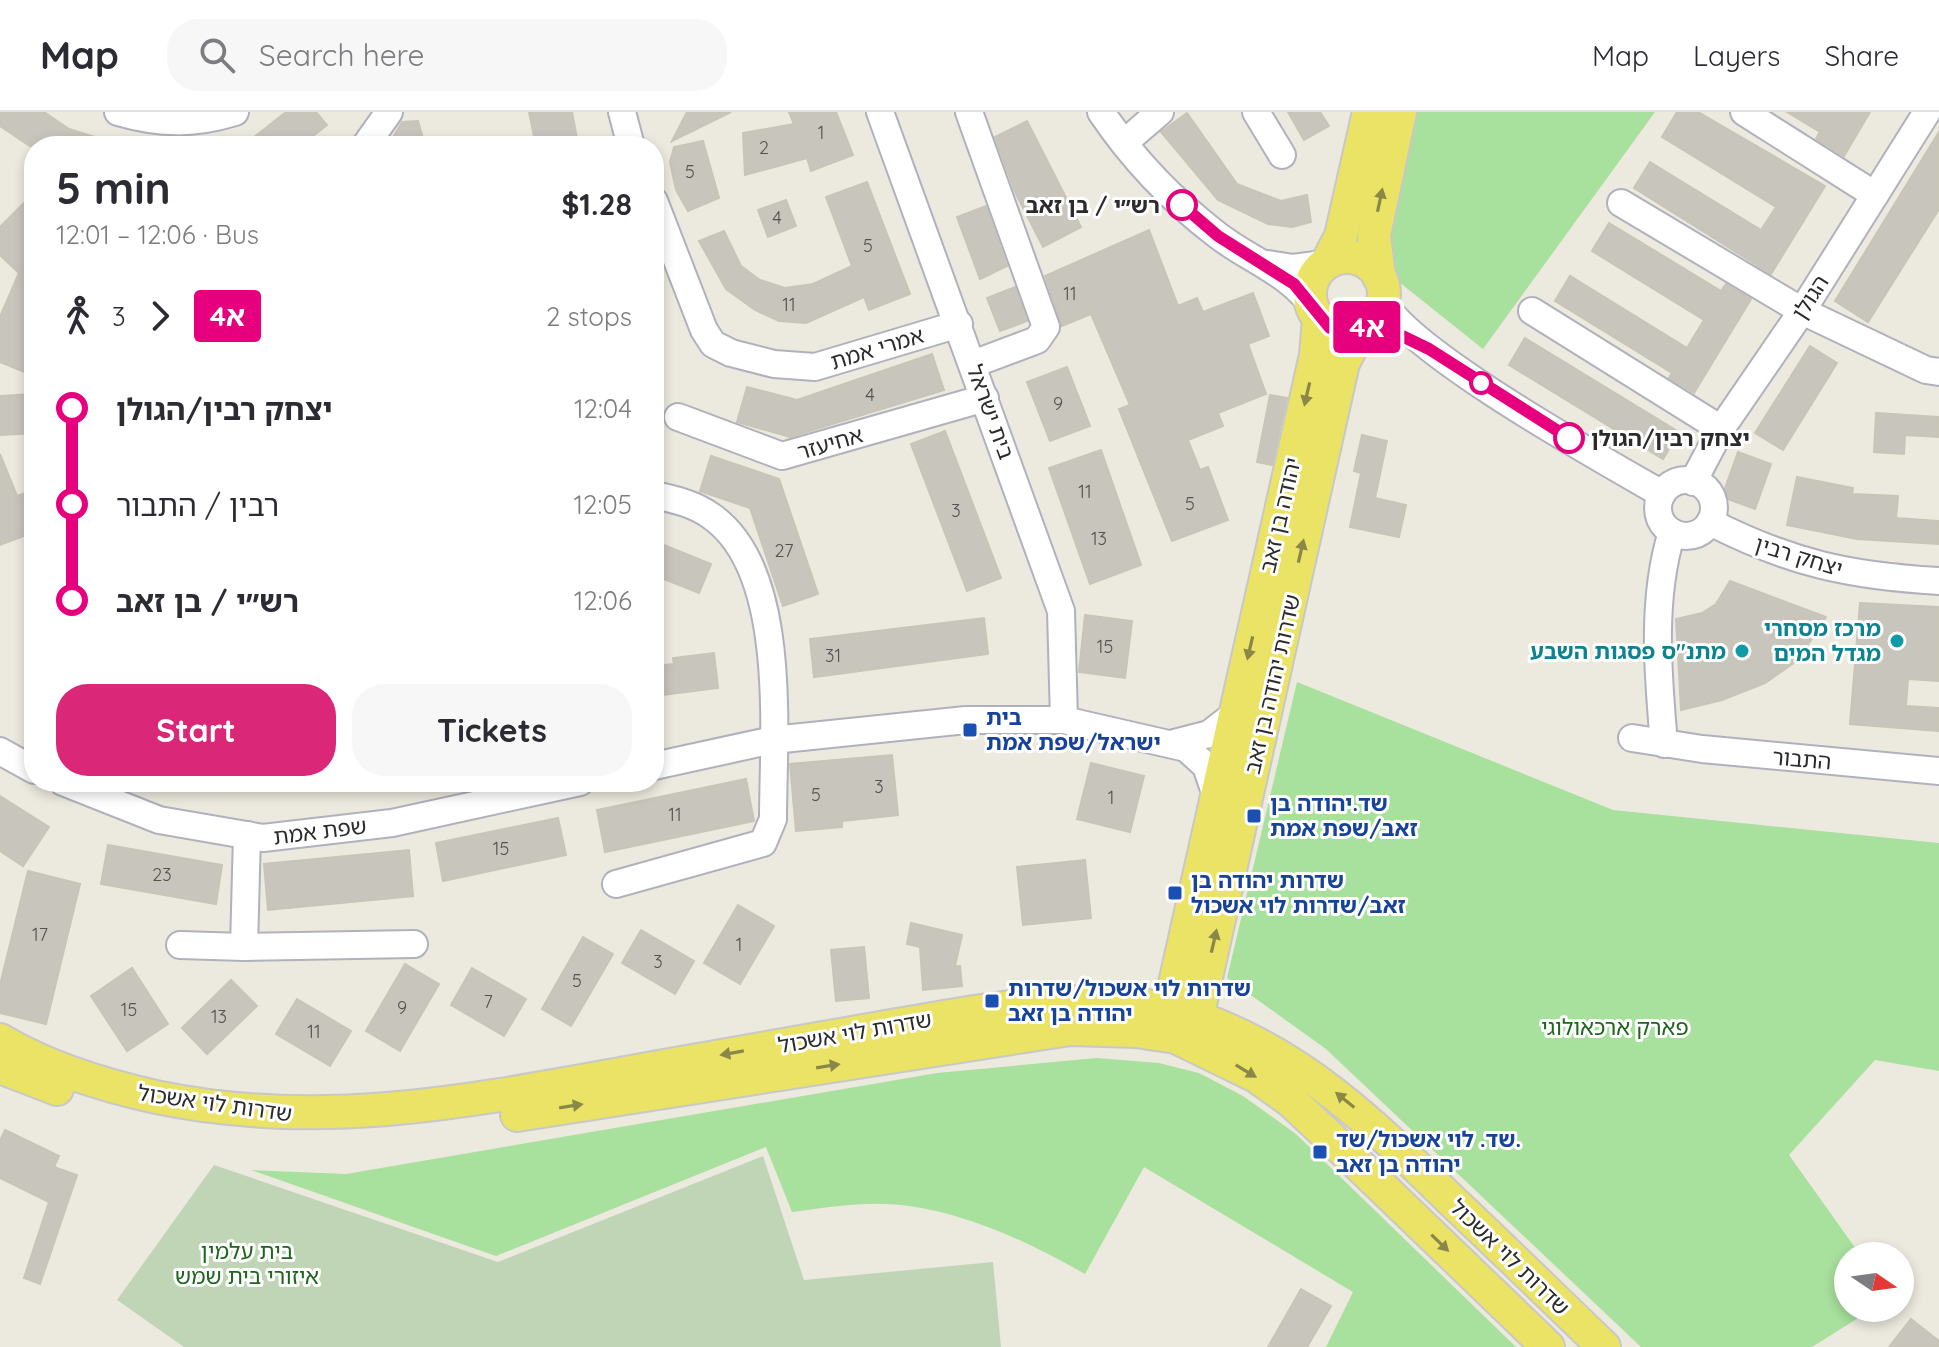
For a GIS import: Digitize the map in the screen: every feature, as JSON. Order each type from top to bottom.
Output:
[{"type":"main road","points":[[1369,112],[1341,236],[1311,289],[1316,313],[1337,331],[1372,308]]},
{"type":"main road","points":[[1372,308],[1374,235],[1400,112]]},
{"type":"main road","points":[[1326,262],[1356,257],[1369,264],[1372,308]]},
{"type":"main road","name":"שדרות יהודה בן זאב","points":[[1181,1022],[1341,372],[1372,308]]},
{"type":"main road","name":"יהודה בן זאב","points":[[1236,713],[1316,355],[1316,313]]},
{"type":"main road","name":"שדרות יהודה בן זאב","points":[[1181,1022],[1217,798],[1236,713]]},
{"type":"main road","name":"שדרות לוי אשכול","points":[[0,1040],[54,1066],[135,1092],[264,1113],[311,1115],[465,1102],[771,1046],[1012,1008],[1108,1002],[1273,1051],[1341,1096],[1604,1347]]},
{"type":"main road","name":"שדרות לוי אשכול","points":[[0,1067],[44,1085],[143,1114],[267,1134],[314,1136],[466,1122],[1070,1029],[1136,1031],[1181,1022],[1232,1062],[1291,1101],[1548,1347]]},
{"type":"street","points":[[118,112],[155,123],[194,123],[235,112]]},
{"type":"street","points":[[372,136],[389,112]]},
{"type":"street","points":[[622,112],[628,136]]},
{"type":"street","name":"בית ישראל","points":[[880,112],[1061,611],[1064,720]]},
{"type":"street","points":[[969,112],[1046,327],[1037,340],[973,364]]},
{"type":"street","points":[[1101,112],[1124,143],[1193,215],[1218,236],[1294,284],[1316,313]]},
{"type":"street","points":[[1124,143],[1160,112]]},
{"type":"street","points":[[1256,112],[1282,155]]},
{"type":"street","points":[[1744,112],[1875,195]]},
{"type":"street","name":"הגולן","points":[[1693,482],[1721,429],[1802,311],[1927,112]]},
{"type":"street","points":[[1621,203],[1802,311],[1926,370],[1939,372]]},
{"type":"street","name":"אמרי אמת","points":[[664,227],[704,330],[713,344],[731,353],[774,364],[815,367],[959,324]]},
{"type":"street","points":[[1261,261],[1278,267],[1326,262]]},
{"type":"street","points":[[1372,308],[1398,334],[1429,349],[1662,494]]},
{"type":"street","points":[[1532,311],[1721,429]]},
{"type":"street","name":"אחיעזר","points":[[678,417],[782,456],[985,398]]},
{"type":"street","points":[[1679,482],[1693,482],[1705,488],[1713,501],[1710,522],[1693,535],[1672,532],[1661,520],[1662,494],[1679,482]]},
{"type":"street","points":[[616,884],[763,843],[773,819],[768,626],[746,557],[728,531],[711,515],[684,502],[664,497]]},
{"type":"street","name":"יצחק רבין","points":[[1710,522],[1810,565],[1878,578],[1939,581]]},
{"type":"street","points":[[1664,744],[1659,602],[1663,561],[1672,532]]},
{"type":"street","points":[[1174,743],[1209,734],[1236,713]]},
{"type":"street","points":[[664,764],[773,740],[966,720],[1064,720],[1186,748],[1206,766],[1217,798]]},
{"type":"street","name":"התבור","points":[[1632,738],[1664,744],[1939,771]]},
{"type":"street","points":[[0,751],[24,764]]},
{"type":"street","name":"שפת אמת","points":[[88,792],[159,820],[263,838],[392,823],[534,792]]},
{"type":"street","points":[[244,947],[247,835]]},
{"type":"street","points":[[180,945],[414,944]]},
{"type":"green space","points":[[1408,112],[1655,112],[1483,349],[1389,274],[1383,215]]},
{"type":"green space","name":"פארק ארכאולוגי","points":[[1297,682],[1613,810],[1939,843],[1939,1071],[1875,1060],[1789,1155],[1851,1242],[1834,1242],[1834,1322],[1852,1322],[1812,1347],[1641,1347],[1326,1049],[1227,978]]},
{"type":"green space","points":[[1097,1058],[1159,1063],[1199,1073],[1243,1096],[1296,1134],[1516,1347],[1326,1347],[1353,1292],[1144,1167],[1085,1274],[1000,1232],[932,1210],[880,1204],[792,1212],[766,1147],[496,1256],[251,1170],[346,1174],[937,1073]]},
{"type":"green space","name":"בית עלמין איזורי בית שמש","points":[[763,1156],[804,1280],[993,1262],[1001,1347],[184,1347],[117,1300],[214,1165],[498,1262]]},
{"type":"building","points":[[0,112],[44,112],[69,129],[92,136],[24,136],[24,142],[0,126]]},
{"type":"building","points":[[286,112],[316,112],[327,125],[313,136],[256,136]]},
{"type":"building","points":[[529,112],[572,112],[576,136],[534,136]]},
{"type":"building","points":[[687,112],[731,112],[672,141]]},
{"type":"building","points":[[789,112],[836,112],[853,155],[811,171],[807,158],[745,175],[743,133],[794,124]]},
{"type":"building","points":[[1288,112],[1320,112],[1329,126],[1304,140]]},
{"type":"building","points":[[1677,112],[1698,112],[1825,186],[1771,274],[1634,188],[1650,162],[1761,230],[1776,207],[1662,137]]},
{"type":"building","points":[[1787,112],[1870,112],[1844,156],[1816,139],[1820,132]]},
{"type":"building","points":[[1187,113],[1237,184],[1281,201],[1307,195],[1311,222],[1292,227],[1268,224],[1218,200],[1161,132]]},
{"type":"building","points":[[418,121],[422,136],[394,136],[402,122]]},
{"type":"building","points":[[1027,121],[1081,227],[1043,247],[1015,192],[995,137]]},
{"type":"building","points":[[1939,132],[1939,209],[1868,322],[1835,301]]},
{"type":"building","points":[[703,141],[719,198],[688,211],[676,190],[670,162],[674,147]]},
{"type":"building","points":[[867,182],[910,294],[869,310],[864,297],[806,323],[779,321],[755,310],[726,289],[699,241],[724,231],[741,266],[760,280],[785,288],[813,284],[852,266],[826,197]]},
{"type":"building","points":[[786,200],[796,226],[768,237],[758,210]]},
{"type":"building","points":[[24,203],[24,372],[0,362],[0,317],[19,273],[0,255],[0,227]]},
{"type":"building","points":[[986,206],[1007,266],[980,279],[957,217]]},
{"type":"building","points":[[1609,223],[1721,291],[1726,284],[1751,299],[1694,393],[1669,378],[1672,373],[1555,301],[1570,276],[1687,348],[1704,320],[1592,251]]},
{"type":"building","points":[[1149,230],[1178,306],[1197,298],[1203,312],[1253,293],[1269,336],[1248,344],[1266,394],[1218,413],[1223,426],[1188,440],[1200,470],[1208,467],[1228,520],[1172,541],[1119,409],[1130,405],[1091,314],[1062,326],[1045,276]]},
{"type":"building","points":[[1015,287],[1027,321],[1000,331],[987,298]]},
{"type":"building","points":[[1525,338],[1679,432],[1663,459],[1509,365]]},
{"type":"building","points":[[1810,346],[1837,363],[1783,450],[1755,433]]},
{"type":"building","points":[[932,354],[944,390],[790,437],[737,422],[747,387],[797,400]]},
{"type":"building","points":[[1067,367],[1090,426],[1050,441],[1027,382]]},
{"type":"building","points":[[24,395],[24,434],[0,435],[0,396]]},
{"type":"building","points":[[1270,395],[1287,398],[1272,465],[1257,462]]},
{"type":"building","points":[[1876,413],[1939,417],[1939,437],[1905,435],[1904,454],[1874,452]]},
{"type":"building","points":[[945,431],[1001,578],[967,591],[911,444]]},
{"type":"building","points":[[1362,435],[1387,441],[1375,498],[1406,505],[1399,537],[1350,527],[1361,473],[1354,471]]},
{"type":"building","points":[[1101,450],[1141,565],[1090,584],[1049,468]]},
{"type":"building","points":[[1738,452],[1771,464],[1755,509],[1722,497]]},
{"type":"building","points":[[0,454],[17,496],[24,494],[24,536],[0,545]]},
{"type":"building","points":[[711,456],[779,479],[818,594],[783,606],[750,508],[700,491]]},
{"type":"building","points":[[1797,477],[1853,488],[1852,494],[1898,496],[1896,518],[1939,521],[1939,544],[1857,539],[1787,525]]},
{"type":"building","points":[[664,545],[711,564],[699,593],[664,579]]},
{"type":"building","name":"מתנ\"ס פסגות השבע","points":[[1730,581],[1826,617],[1798,660],[1765,683],[1722,700],[1681,710],[1676,619],[1702,613],[1716,604]]},
{"type":"building","name":"מרכז מסחרי מגדל המים","points":[[1860,603],[1939,607],[1939,681],[1908,679],[1906,706],[1939,708],[1939,731],[1850,724]]},
{"type":"building","points":[[1085,615],[1132,621],[1125,678],[1079,672]]},
{"type":"building","points":[[984,618],[988,654],[814,677],[810,639]]},
{"type":"building","points":[[714,653],[718,688],[664,695],[664,665],[674,664],[673,658]]},
{"type":"building","points":[[892,755],[898,815],[842,821],[842,827],[796,831],[790,764]]},
{"type":"building","points":[[1091,763],[1144,776],[1130,832],[1077,819]]},
{"type":"building","points":[[746,779],[754,821],[605,852],[597,810]]},
{"type":"building","points":[[0,796],[49,827],[23,866],[0,851]]},
{"type":"building","points":[[558,818],[566,855],[443,881],[436,843]]},
{"type":"building","points":[[108,845],[222,865],[216,904],[101,884]]},
{"type":"building","points":[[409,850],[413,896],[268,910],[264,864]]},
{"type":"building","points":[[1085,860],[1091,918],[1023,925],[1017,867]]},
{"type":"building","points":[[28,871],[80,884],[46,1024],[0,1013],[0,985]]},
{"type":"building","points":[[738,905],[774,926],[740,984],[704,963]]},
{"type":"building","points":[[911,923],[962,935],[955,966],[960,966],[962,986],[923,990],[920,947],[907,944]]},
{"type":"building","points":[[641,930],[694,961],[675,994],[622,963]]},
{"type":"building","points":[[583,937],[613,954],[571,1026],[542,1009]]},
{"type":"building","points":[[864,947],[869,998],[836,1001],[831,950]]},
{"type":"building","points":[[405,964],[439,984],[400,1051],[366,1031]]},
{"type":"building","points":[[132,968],[168,1024],[127,1051],[91,996]]},
{"type":"building","points":[[472,968],[526,999],[504,1036],[451,1005]]},
{"type":"building","points":[[231,980],[257,1006],[207,1054],[182,1028]]},
{"type":"building","points":[[297,999],[351,1031],[330,1066],[276,1034]]},
{"type":"building","points":[[5,1130],[59,1156],[54,1167],[77,1175],[40,1284],[24,1278],[49,1202],[0,1178],[0,1141]]},
{"type":"building","points":[[1301,1289],[1331,1306],[1307,1347],[1268,1347]]},
{"type":"building","points":[[1914,1321],[1939,1341],[1939,1347],[1889,1347],[1909,1322]]},
{"type":"bus line","name":"4א","points":[[1182,205],[1218,236],[1294,284],[1330,328],[1344,331],[1368,326],[1398,334],[1429,349],[1569,438]]},
{"type":"place","name":"רש״י / בן זאב","points":[[1182,205]]},
{"type":"place","name":"יצחק רבין/הגולן","points":[[1569,438]]},
{"type":"place","name":"מרכז מסחרי מגדל המים","points":[[1897,641]]},
{"type":"place","name":"מתנ\"ס פסגות השבע","points":[[1742,651]]},
{"type":"place","name":"בית ישראל/שפת אמת","points":[[970,730]]},
{"type":"place","name":"שד.יהודה בן זאב/שפת אמת","points":[[1254,816]]},
{"type":"place","name":"שדרות יהודה בן זאב/שדרות לוי אשכול","points":[[1175,893]]},
{"type":"place","name":"שדרות לוי אשכול/שדרות יהודה בן זאב","points":[[992,1001]]},
{"type":"place","name":"שד. לוי אשכול/שד. יהודה בן זאב","points":[[1320,1152]]}]
